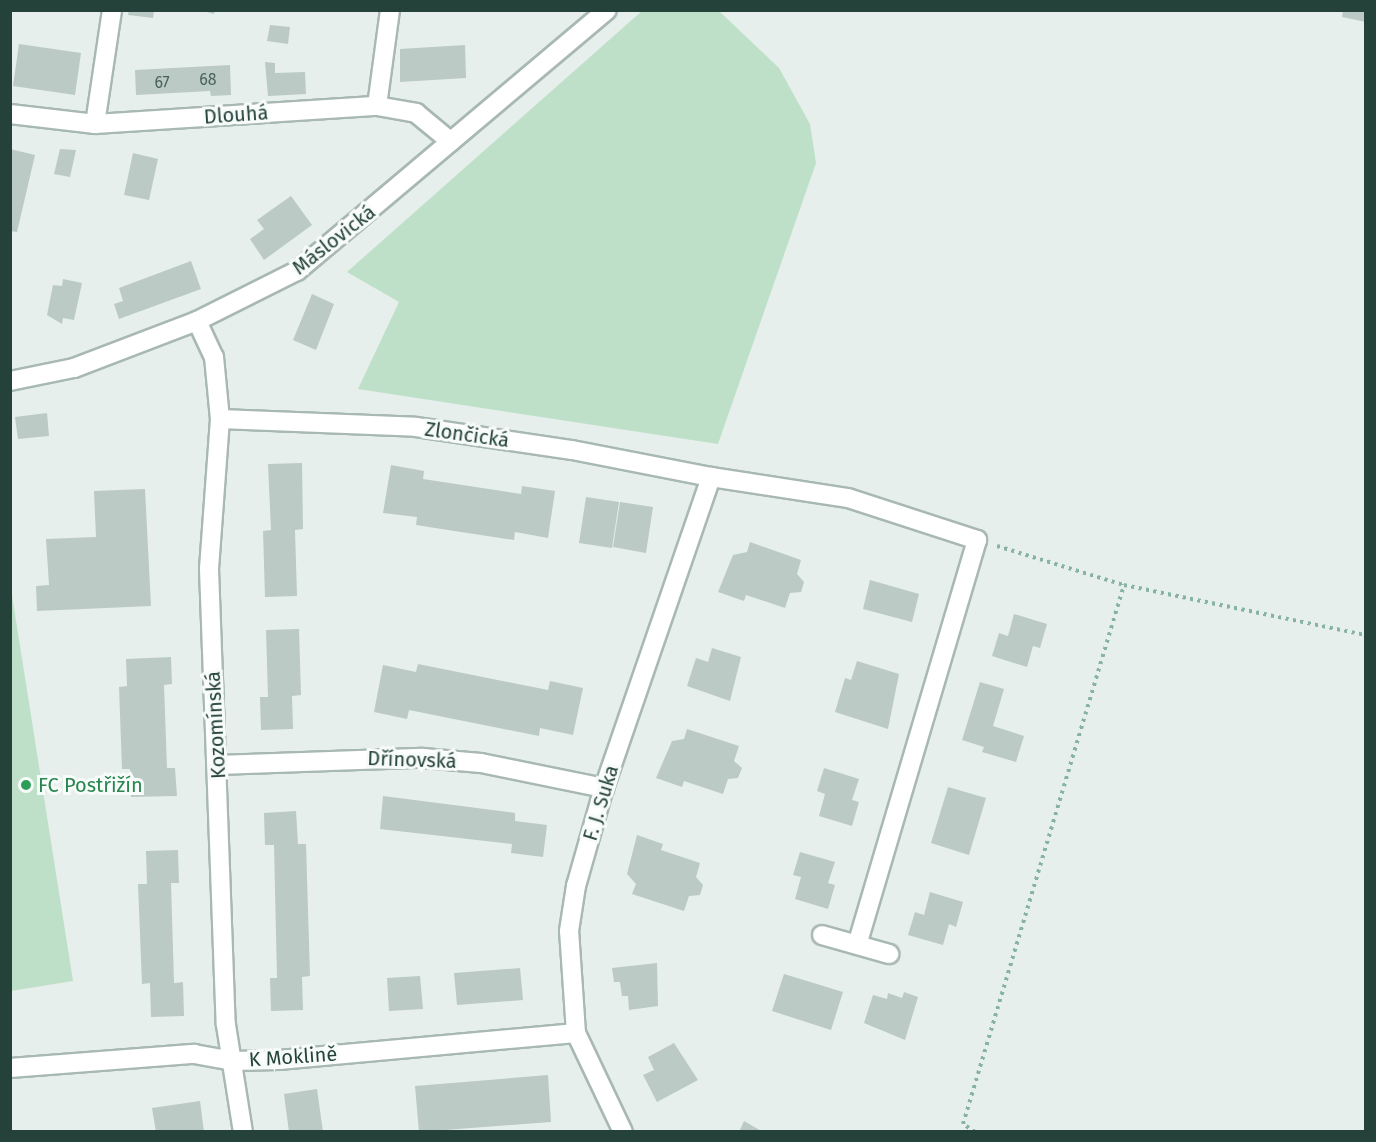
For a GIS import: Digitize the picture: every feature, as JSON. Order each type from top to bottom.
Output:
[{"type":"street","points":[[95,124],[112,10]]},
{"type":"street","points":[[377,106],[390,10]]},
{"type":"street","name":"Máslovická","points":[[10,381],[74,368],[197,321],[297,271],[607,10]]},
{"type":"street","name":"Dlouhá","points":[[10,114],[95,124],[377,106],[416,113],[451,142]]},
{"type":"street","name":"Kozomínská","points":[[197,321],[214,357],[220,419],[209,569],[218,765],[225,1025],[243,1131]]},
{"type":"street","name":"Zlončická","points":[[220,419],[416,427],[572,450],[711,477],[848,498],[976,540]]},
{"type":"street","name":"F. J. Suka","points":[[623,1131],[576,1033],[569,931],[576,886],[604,788],[711,477]]},
{"type":"street","points":[[857,945],[976,540]]},
{"type":"street","name":"Dřínovská","points":[[218,765],[423,758],[481,764],[604,788]]},
{"type":"street","points":[[822,935],[889,954]]},
{"type":"street","name":"K Moklině","points":[[10,1068],[194,1054],[232,1061],[576,1033]]},
{"type":"path","points":[[976,540],[1124,585],[1365,635]]},
{"type":"path","points":[[975,1131],[963,1124],[1124,585]]},
{"type":"green space","points":[[643,10],[719,11],[779,68],[810,124],[816,163],[718,444],[358,389],[399,302],[347,272]]},
{"type":"green space","name":"FC Postřižín","points":[[11,589],[73,981],[10,991]]},
{"type":"building","points":[[129,10],[154,10],[153,18],[128,15]]},
{"type":"building","points":[[200,10],[215,10],[214,14]]},
{"type":"building","points":[[1343,10],[1366,10],[1366,22],[1342,17]]},
{"type":"building","points":[[270,25],[290,27],[288,44],[267,41]]},
{"type":"building","points":[[19,44],[81,53],[75,95],[13,86]]},
{"type":"building","points":[[465,45],[466,78],[400,82],[400,49]]},
{"type":"building","points":[[265,62],[275,63],[275,73],[305,72],[306,94],[268,96]]},
{"type":"building","points":[[230,65],[231,95],[211,96],[210,91],[136,95],[135,70]]},
{"type":"building","points":[[10,149],[35,155],[17,232],[10,231]]},
{"type":"building","points":[[60,149],[76,150],[70,177],[54,174]]},
{"type":"building","points":[[133,153],[158,159],[149,200],[124,195]]},
{"type":"building","points":[[291,196],[312,225],[264,260],[250,239],[264,229],[257,220]]},
{"type":"building","points":[[191,261],[201,289],[119,319],[114,304],[123,301],[119,288]]},
{"type":"building","points":[[63,279],[82,283],[74,320],[63,318],[62,324],[47,315],[53,285],[62,286]]},
{"type":"building","points":[[312,294],[334,304],[316,350],[293,340]]},
{"type":"building","points":[[47,413],[49,436],[18,439],[15,417]]},
{"type":"building","points":[[302,463],[303,529],[295,530],[297,596],[265,597],[263,531],[271,530],[268,464]]},
{"type":"building","points":[[391,465],[424,471],[423,479],[521,494],[522,486],[555,491],[548,538],[515,532],[514,540],[416,525],[417,517],[383,513]]},
{"type":"building","points":[[145,489],[151,606],[37,611],[36,586],[49,585],[46,539],[96,537],[94,491]]},
{"type":"building","points":[[586,497],[619,502],[612,548],[579,543]]},
{"type":"building","points":[[620,502],[653,507],[646,553],[613,547]]},
{"type":"building","points":[[750,542],[801,560],[797,574],[804,582],[801,592],[790,593],[785,608],[746,595],[744,601],[718,592],[733,555],[747,552]]},
{"type":"building","points":[[870,580],[919,594],[912,622],[863,609]]},
{"type":"building","points":[[1014,614],[1047,624],[1040,648],[1033,646],[1027,667],[992,656],[999,633],[1008,636]]},
{"type":"building","points":[[299,629],[301,695],[292,696],[293,729],[261,730],[260,697],[268,697],[266,630]]},
{"type":"building","points":[[712,648],[741,657],[730,701],[687,686],[696,658],[708,662]]},
{"type":"building","points":[[171,657],[172,684],[164,685],[167,768],[175,768],[177,796],[131,797],[130,769],[122,769],[119,687],[127,686],[126,659]]},
{"type":"building","points":[[857,661],[899,674],[888,729],[835,712],[845,678],[851,680]]},
{"type":"building","points":[[418,664],[548,690],[550,681],[583,688],[573,735],[540,728],[539,736],[409,710],[407,719],[374,712],[383,665],[416,672]]},
{"type":"building","points":[[980,682],[1004,689],[993,726],[1024,736],[1016,762],[982,752],[984,747],[962,740]]},
{"type":"building","points":[[687,729],[739,746],[734,761],[742,768],[738,778],[728,779],[723,794],[684,781],[682,787],[656,778],[672,741],[684,739]]},
{"type":"building","points":[[824,768],[859,779],[852,800],[859,802],[852,826],[819,816],[825,794],[817,791]]},
{"type":"building","points":[[948,787],[986,798],[969,855],[931,843]]},
{"type":"building","points":[[383,796],[515,813],[515,821],[547,825],[543,857],[511,853],[512,844],[380,829]]},
{"type":"building","points":[[296,811],[298,844],[306,844],[310,976],[302,977],[303,1010],[271,1011],[270,978],[277,978],[274,845],[265,845],[264,813]]},
{"type":"building","points":[[637,835],[663,844],[661,850],[700,863],[696,877],[703,885],[700,895],[689,896],[684,911],[632,894],[636,884],[627,874]]},
{"type":"building","points":[[178,850],[179,883],[171,883],[174,983],[183,982],[184,1016],[151,1017],[150,983],[142,984],[138,884],[147,884],[146,851]]},
{"type":"building","points":[[800,852],[835,862],[828,883],[835,885],[828,909],[795,899],[801,877],[793,875]]},
{"type":"building","points":[[930,892],[963,902],[956,927],[949,924],[943,945],[908,935],[915,912],[924,915]]},
{"type":"building","points":[[657,963],[658,1006],[629,1010],[628,996],[622,996],[620,982],[614,982],[612,968]]},
{"type":"building","points":[[520,968],[523,1000],[457,1005],[454,973]]},
{"type":"building","points":[[784,974],[843,992],[831,1030],[772,1011]]},
{"type":"building","points":[[420,976],[423,1009],[389,1011],[387,978]]},
{"type":"building","points":[[904,992],[918,997],[905,1040],[864,1023],[873,995],[887,999],[888,993],[902,998]]},
{"type":"building","points":[[674,1043],[698,1080],[657,1102],[643,1075],[654,1070],[648,1057]]},
{"type":"building","points":[[548,1075],[551,1122],[419,1132],[415,1086]]},
{"type":"building","points":[[317,1089],[323,1132],[289,1132],[284,1094]]},
{"type":"building","points":[[200,1101],[204,1132],[156,1132],[152,1108]]},
{"type":"building","points":[[744,1121],[763,1132],[739,1132]]},
{"type":"place","name":"FC Postřižín","points":[[26,785]]}]
